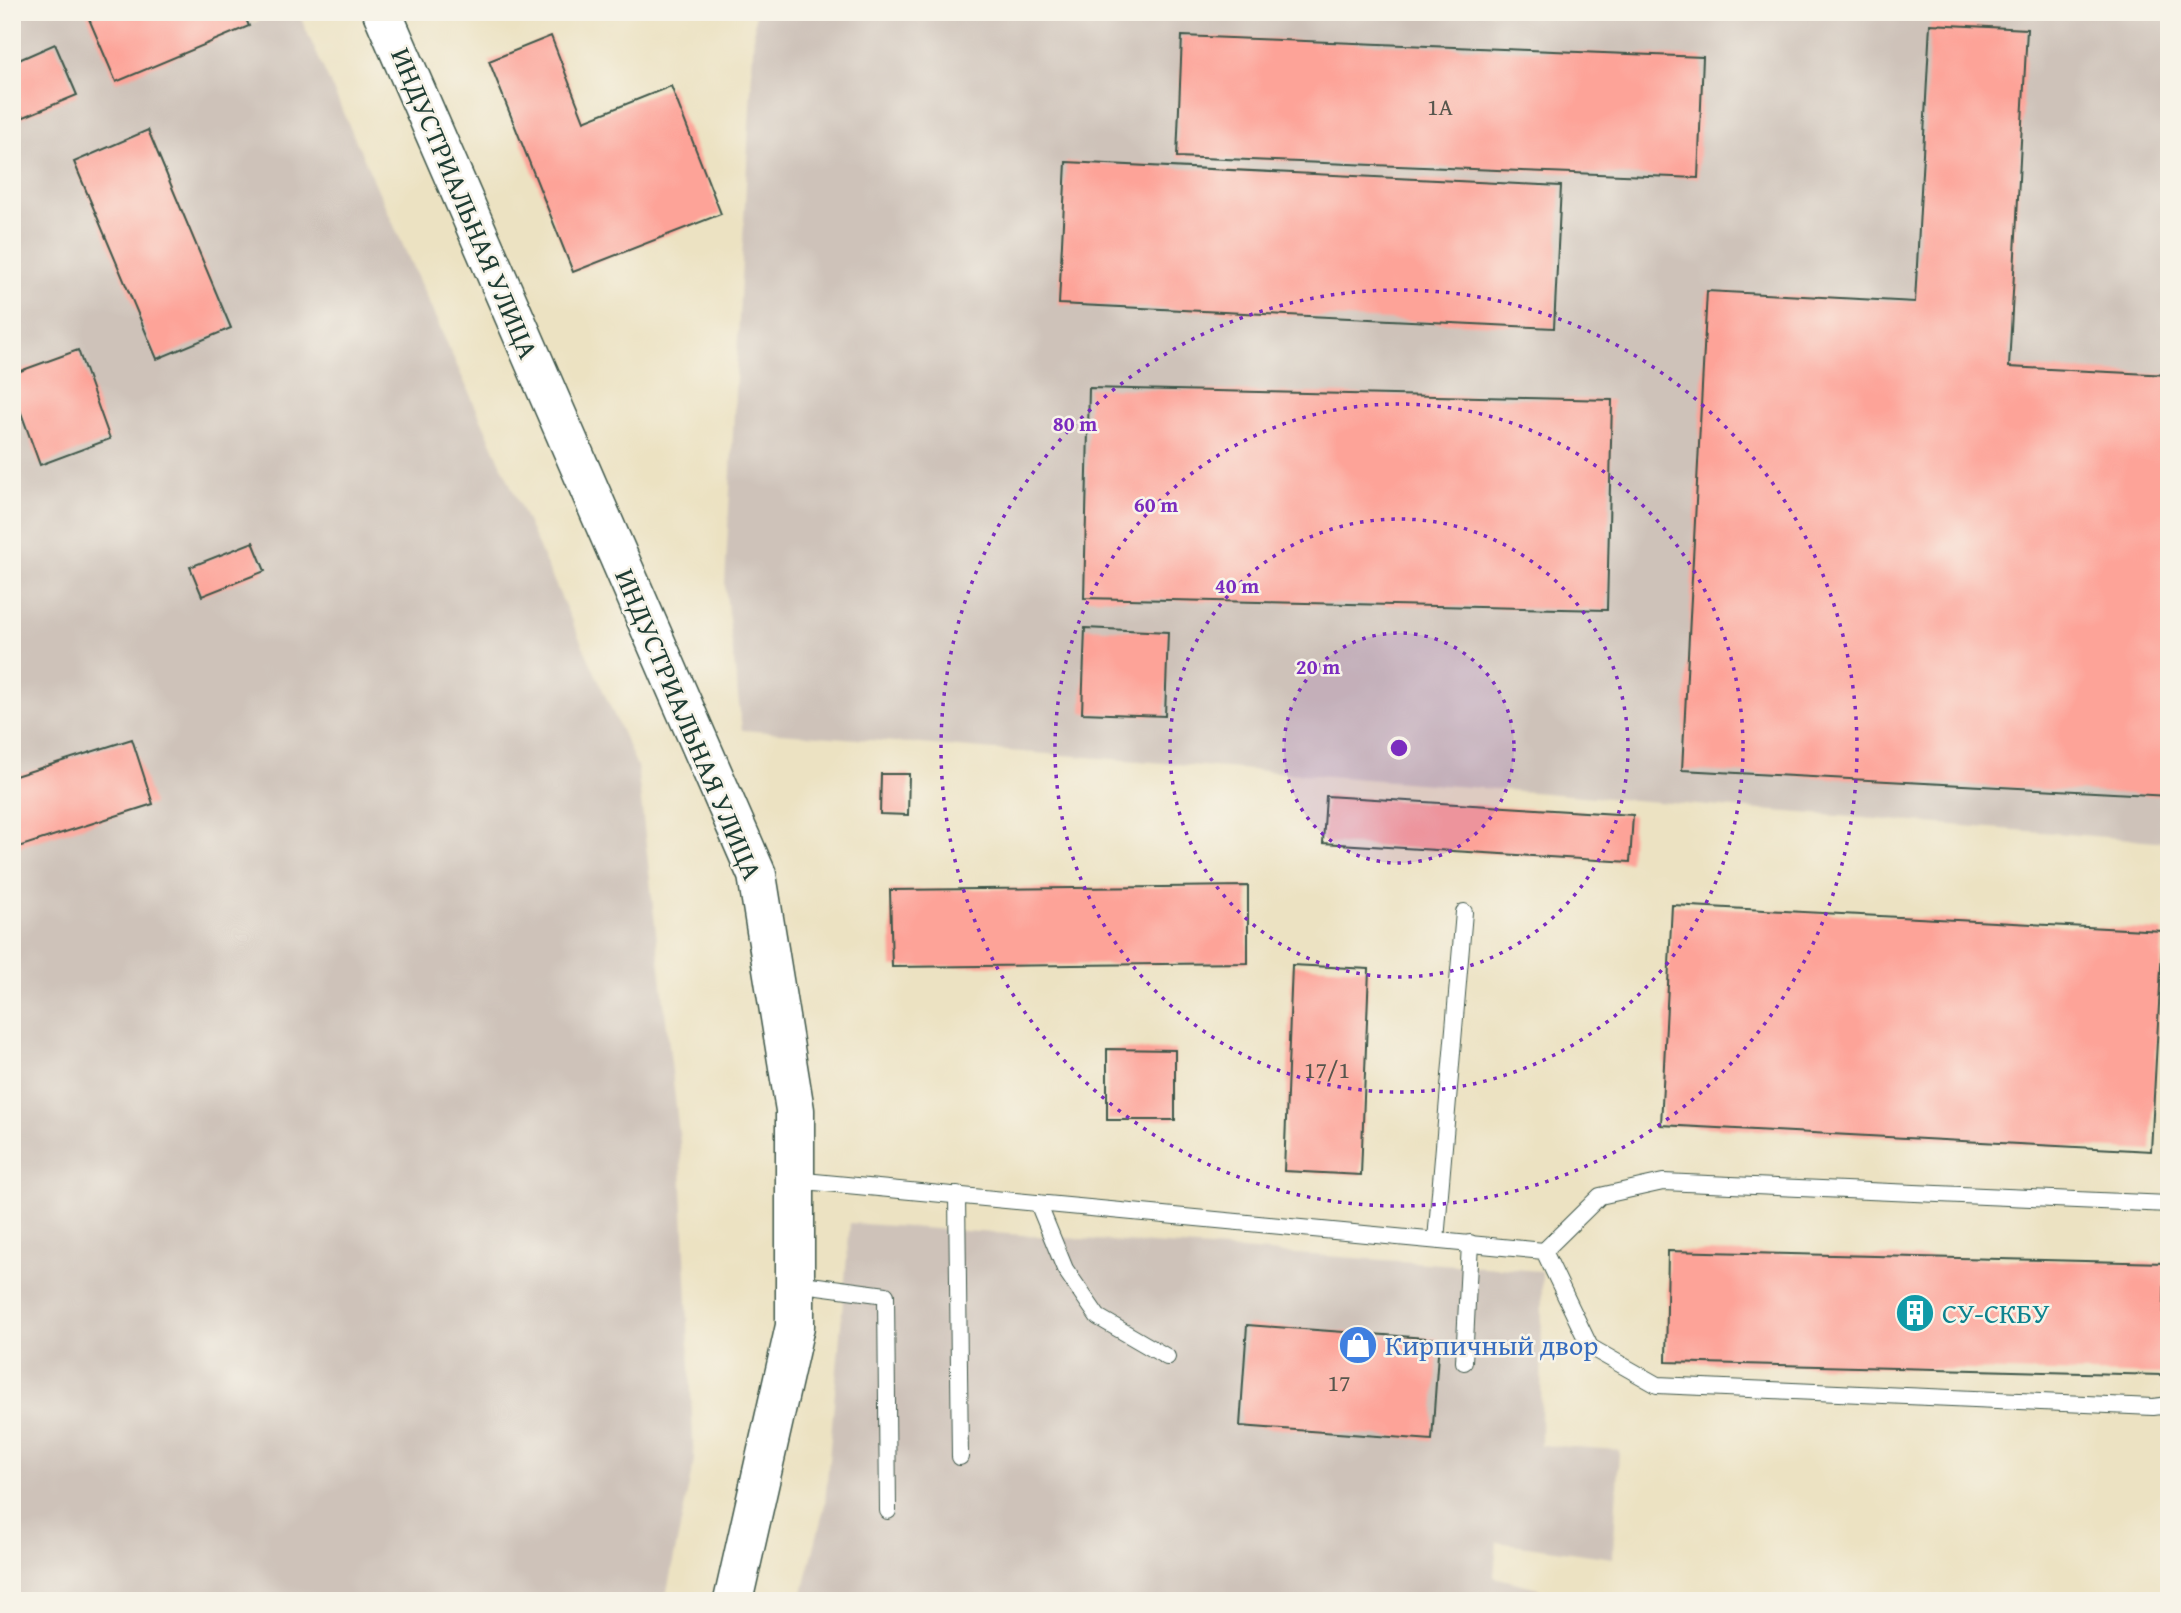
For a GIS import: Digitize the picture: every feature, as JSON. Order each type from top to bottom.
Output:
[{"type":"street","name":"ИНДУСТРИАЛЬНАЯ УЛИЦА","points":[[382,12],[757,875],[795,1111],[795,1326],[733,1601]]},
{"type":"lane","points":[[1436,1240],[1464,912]]},
{"type":"lane","points":[[794,1180],[1544,1251]]},
{"type":"lane","points":[[1544,1251],[1600,1196],[1663,1182],[2169,1204]]},
{"type":"lane","points":[[957,1195],[960,1457]]},
{"type":"lane","points":[[1038,1203],[1065,1269],[1098,1317],[1167,1357]]},
{"type":"lane","points":[[1464,1362],[1470,1243]]},
{"type":"lane","points":[[1544,1251],[1590,1347],[1657,1384],[2153,1407],[2169,1405]]},
{"type":"lane","points":[[794,1283],[886,1295],[888,1511]]},
{"type":"shaded area","points":[[12,12],[250,12],[254,21],[155,64],[278,12],[298,12],[637,766],[680,1142],[694,1460],[665,1601],[12,1601]]},
{"type":"shaded area","points":[[755,12],[2169,12],[2169,842],[742,730],[725,585]]},
{"type":"shaded area","points":[[850,1223],[1542,1271],[1541,1445],[1619,1450],[1613,1558],[1497,1542],[1494,1577],[1538,1588],[1539,1601],[801,1601],[825,1504]]},
{"type":"building","points":[[86,12],[243,12],[249,26],[116,82]]},
{"type":"building","points":[[1930,24],[2027,29],[2009,367],[2169,375],[2169,796],[1682,770],[1707,291],[1915,302]]},
{"type":"building","points":[[551,36],[584,121],[671,86],[721,214],[573,272],[489,61]]},
{"type":"building","points":[[1182,36],[1703,57],[1698,178],[1177,157]]},
{"type":"building","points":[[55,44],[77,95],[12,122],[12,63]]},
{"type":"building","points":[[148,130],[231,328],[157,359],[74,162]]},
{"type":"building","points":[[1066,162],[1561,186],[1554,328],[1059,304]]},
{"type":"building","points":[[78,350],[110,439],[40,465],[12,388],[12,374]]},
{"type":"building","points":[[1089,388],[1612,400],[1607,610],[1084,598]]},
{"type":"building","points":[[253,542],[265,571],[202,596],[190,567]]},
{"type":"building","points":[[1085,628],[1168,632],[1165,716],[1082,713]]},
{"type":"building","points":[[132,739],[153,804],[12,849],[12,777]]},
{"type":"building","points":[[881,774],[909,774],[908,815],[880,814]]},
{"type":"building","points":[[1326,796],[1633,815],[1630,862],[1323,843]]},
{"type":"building","points":[[1248,886],[1248,963],[892,967],[890,890]]},
{"type":"building","points":[[1672,905],[2163,931],[2151,1151],[1661,1125]]},
{"type":"building","points":[[1292,965],[1369,969],[1361,1175],[1284,1171]]},
{"type":"building","points":[[1107,1049],[1175,1050],[1175,1120],[1107,1120]]},
{"type":"building","name":"СУ-СКБУ","points":[[1668,1251],[2165,1263],[2162,1375],[1666,1362]]},
{"type":"building","points":[[1247,1325],[1439,1339],[1432,1440],[1240,1426]]},
{"type":"place","name":"СУ-СКБУ","points":[[1915,1313]]},
{"type":"place","name":"Кирпичный двор","points":[[1358,1345]]}]
